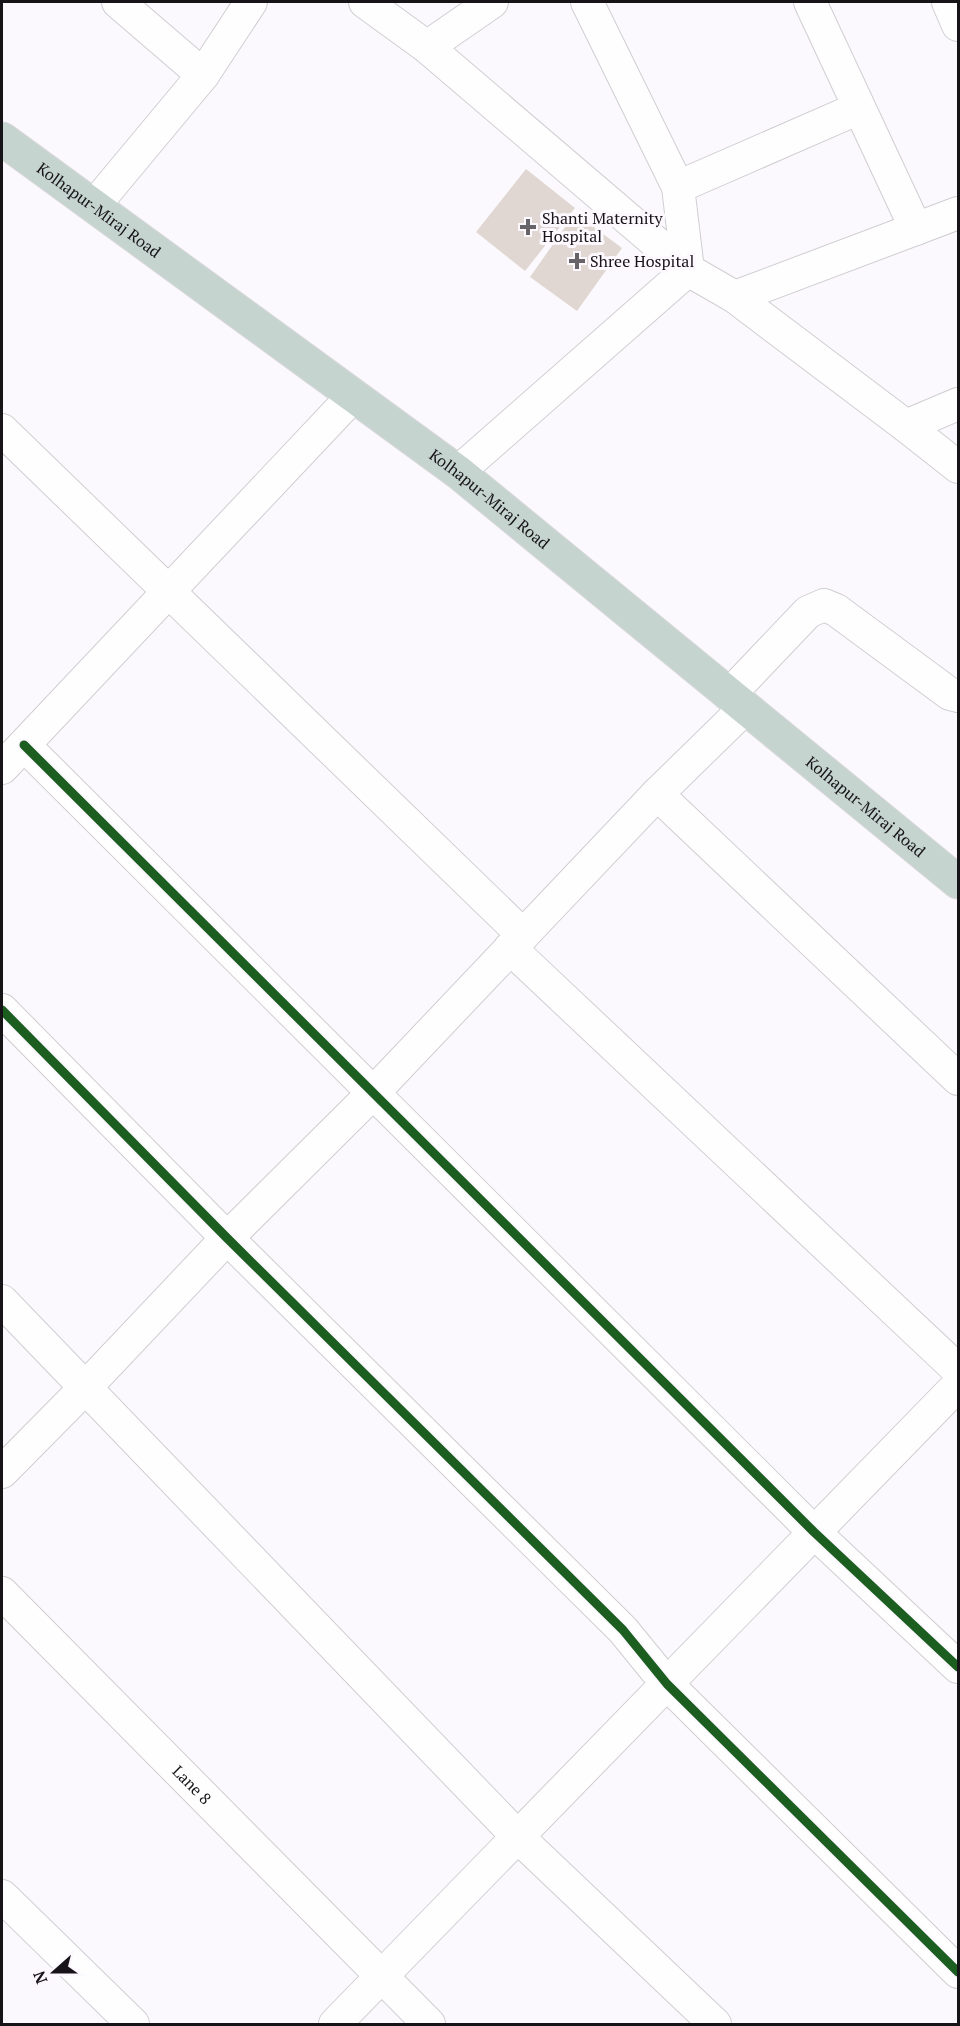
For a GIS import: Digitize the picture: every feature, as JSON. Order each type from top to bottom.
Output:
[{"type":"highway","name":"Kolhapur-Miraj Road","points":[[2,139],[458,472],[958,882]]},
{"type":"street","points":[[118,2],[203,75]]},
{"type":"street","points":[[94,206],[203,75],[251,2]]},
{"type":"street","points":[[365,2],[427,46],[688,270],[735,297],[958,467]]},
{"type":"street","points":[[427,46],[492,2]]},
{"type":"street","points":[[587,2],[678,187],[688,270]]},
{"type":"street","points":[[810,2],[916,229]]},
{"type":"street","points":[[948,2],[958,25]]},
{"type":"street","points":[[678,187],[859,108]]},
{"type":"street","points":[[735,297],[958,213]]},
{"type":"street","points":[[458,472],[688,270]]},
{"type":"street","points":[[2,768],[353,396]]},
{"type":"street","points":[[906,426],[958,404]]},
{"type":"street","points":[[2,430],[517,942],[958,1370]]},
{"type":"street","points":[[2,1472],[86,1388],[227,1238],[374,1092],[657,794],[737,702],[808,612],[824,605],[836,610],[950,694],[958,696]]},
{"type":"street","points":[[24,745],[814,1532],[958,1667]]},
{"type":"street","points":[[657,794],[958,1079]]},
{"type":"street","points":[[2,1010],[227,1238],[623,1630],[667,1684],[958,1971]]},
{"type":"street","points":[[2,1301],[518,1837],[715,2025]]},
{"type":"street","points":[[335,2025],[958,1385]]},
{"type":"street","name":"Lane 8","points":[[2,1593],[429,2025]]},
{"type":"street","points":[[2,1896],[133,2025]]},
{"type":"building","points":[[526,169],[575,208],[525,271],[476,232]]},
{"type":"building","points":[[575,213],[622,248],[577,311],[530,277]]},
{"type":"cycle path","points":[[24,745],[814,1532],[958,1667]]},
{"type":"cycle path","points":[[2,1010],[227,1238],[623,1630],[667,1684],[958,1972]]},
{"type":"place","name":"Shanti Maternity Hospital","points":[[528,227]]},
{"type":"place","name":"Shree Hospital","points":[[577,261]]}]
